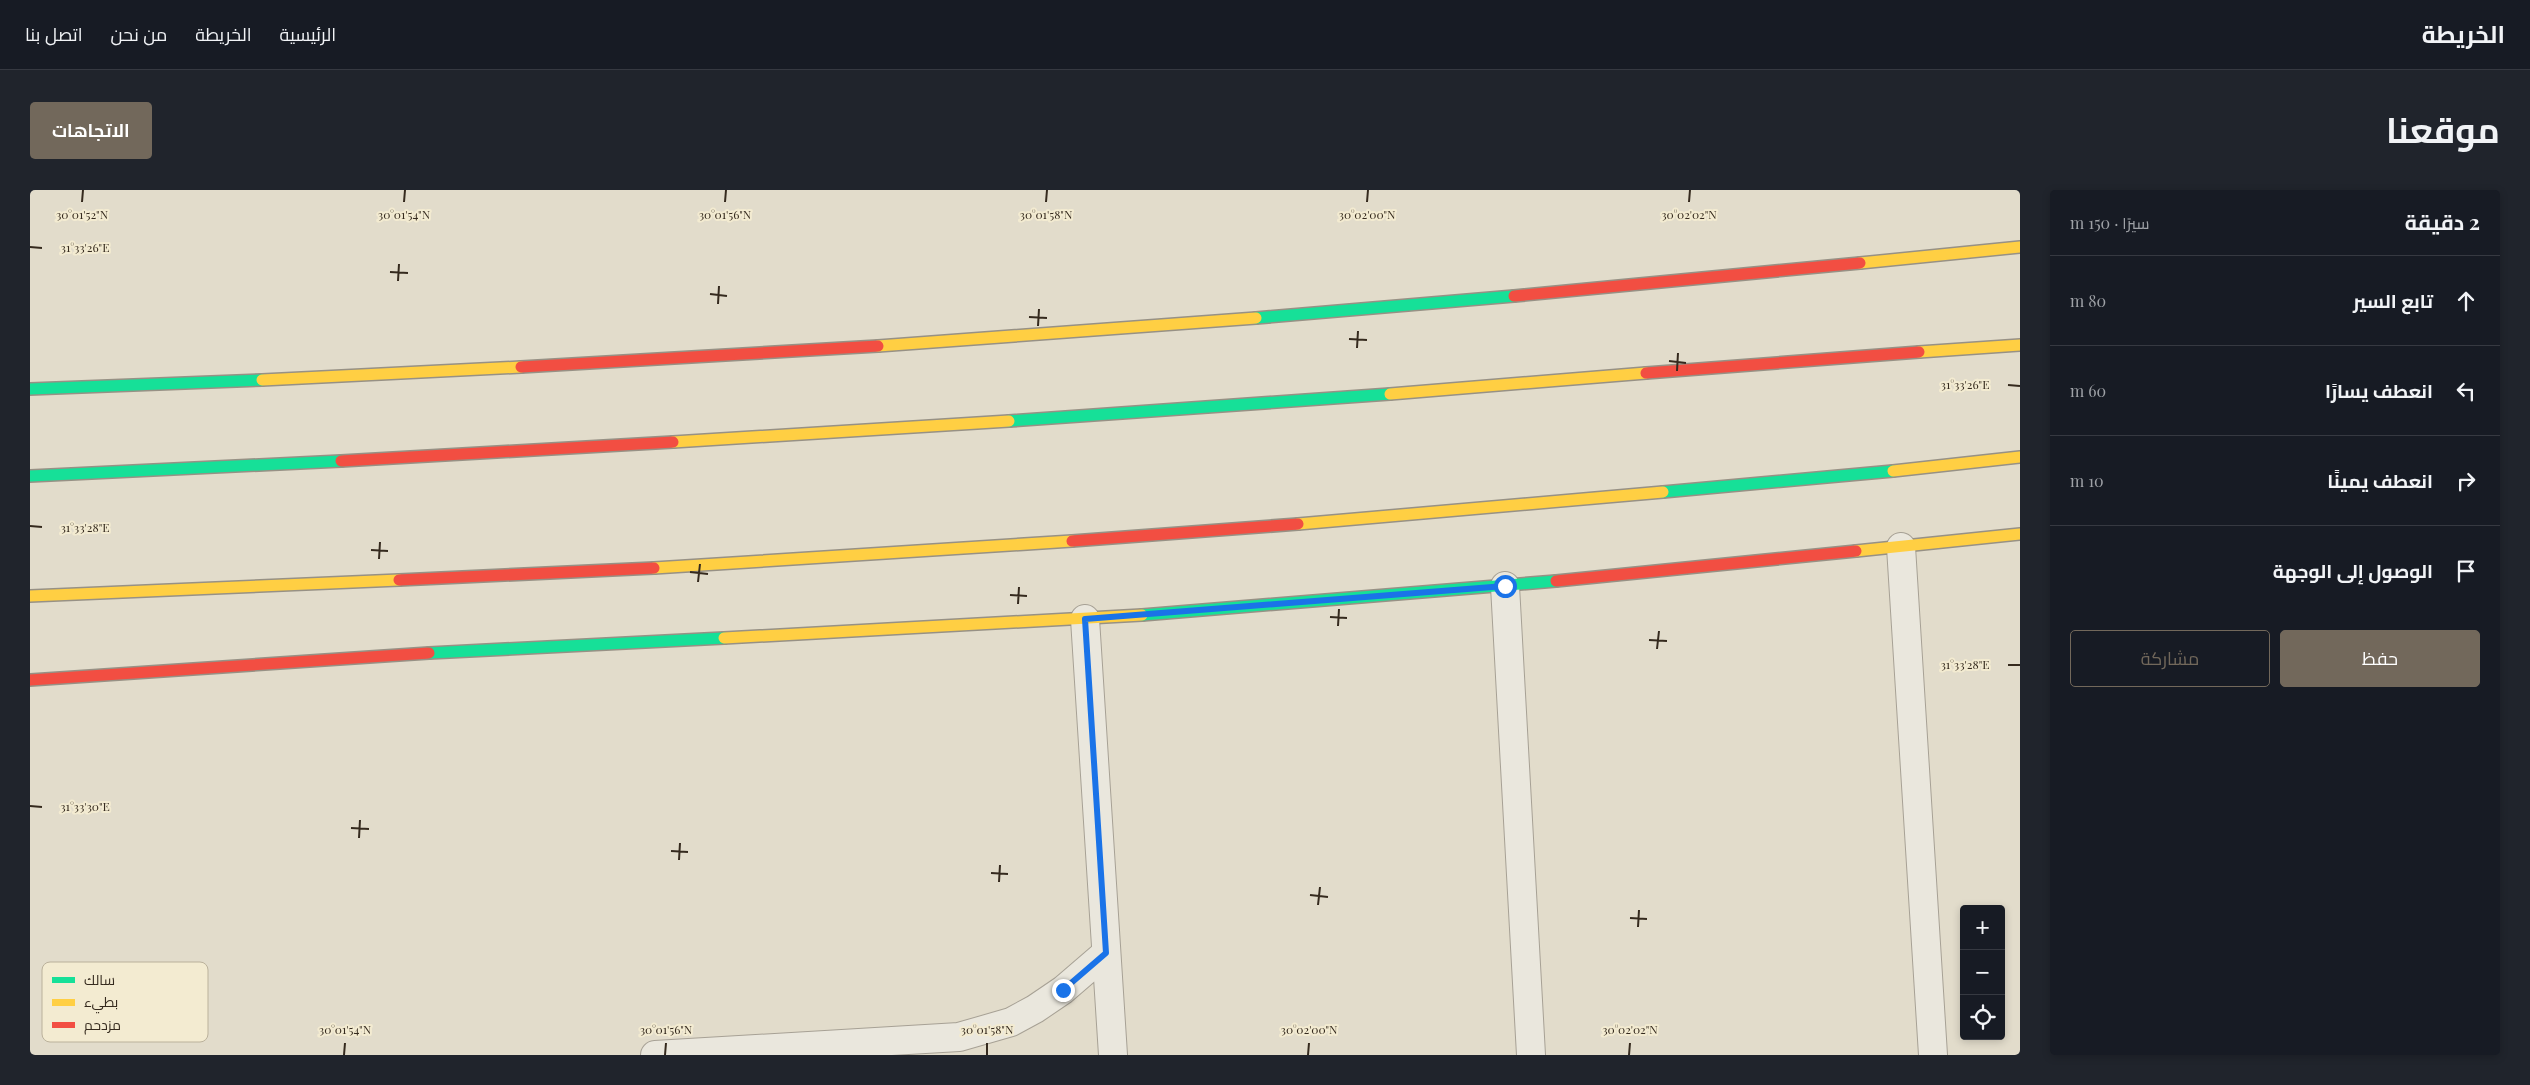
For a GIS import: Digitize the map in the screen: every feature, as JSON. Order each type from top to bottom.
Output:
[{"type":"street","points":[[30,389],[380,375],[673,358],[1242,319],[2020,247]]},
{"type":"street","points":[[30,476],[210,468],[950,426],[1297,402],[1678,370],[2020,345]]},
{"type":"street","points":[[30,596],[305,586],[811,559],[1188,534],[1584,500],[2020,457]]},
{"type":"street","points":[[30,680],[436,653],[1085,619],[1505,586],[2020,534]]},
{"type":"street","points":[[1901,547],[1933,1055]]},
{"type":"street","points":[[1505,586],[1531,1055]]},
{"type":"street","points":[[1085,619],[1113,1055]]},
{"type":"street","points":[[655,1055],[968,1035],[1011,1022],[1035,1009],[1063,990],[1106,953]]},
{"type":"traffic: fast","points":[[1256,318],[1514,296]]},
{"type":"traffic: fast","points":[[30,389],[262,380]]},
{"type":"traffic: fast","points":[[1009,421],[1390,394]]},
{"type":"traffic: fast","points":[[30,476],[341,461]]},
{"type":"traffic: fast","points":[[1663,492],[1893,471]]},
{"type":"traffic: fast","points":[[1142,615],[1556,581]]},
{"type":"traffic: fast","points":[[429,653],[724,638]]},
{"type":"traffic: slow","points":[[1860,263],[2020,247]]},
{"type":"traffic: slow","points":[[878,346],[1256,318]]},
{"type":"traffic: slow","points":[[1919,352],[2020,345]]},
{"type":"traffic: slow","points":[[262,380],[521,367]]},
{"type":"traffic: slow","points":[[1390,394],[1646,373]]},
{"type":"traffic: slow","points":[[673,442],[1009,421]]},
{"type":"traffic: slow","points":[[1893,471],[2020,457]]},
{"type":"traffic: slow","points":[[1298,524],[1663,492]]},
{"type":"traffic: slow","points":[[1856,551],[2020,534]]},
{"type":"traffic: slow","points":[[654,568],[1072,541]]},
{"type":"traffic: slow","points":[[30,596],[399,580]]},
{"type":"traffic: slow","points":[[724,638],[1142,615]]},
{"type":"traffic: jam","points":[[1514,296],[1860,263]]},
{"type":"traffic: jam","points":[[521,367],[878,346]]},
{"type":"traffic: jam","points":[[1646,373],[1919,352]]},
{"type":"traffic: jam","points":[[341,461],[673,442]]},
{"type":"traffic: jam","points":[[1072,541],[1298,524]]},
{"type":"traffic: jam","points":[[1556,581],[1856,551]]},
{"type":"traffic: jam","points":[[399,580],[654,568]]},
{"type":"traffic: jam","points":[[30,680],[429,653]]},
{"type":"route","points":[[1063,990],[1087,967],[1106,953],[1085,619],[1505,586]]}]
